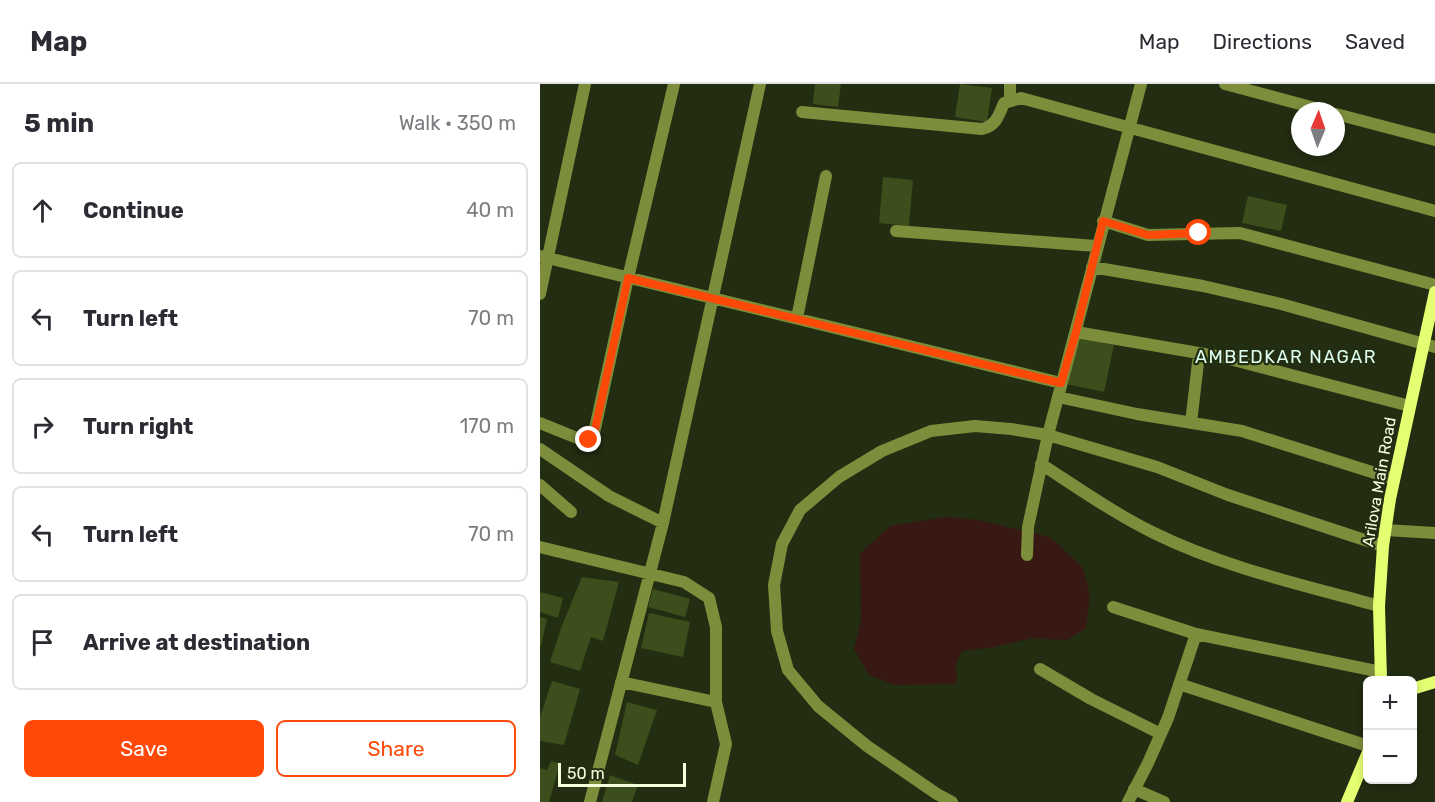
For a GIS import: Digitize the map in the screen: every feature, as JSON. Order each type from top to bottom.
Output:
[{"type":"street","points":[[540,294],[543,258],[585,84]]},
{"type":"street","points":[[540,423],[582,440],[589,440],[594,434],[674,84]]},
{"type":"street","points":[[590,802],[663,523],[760,84]]},
{"type":"street","points":[[1010,84],[1010,100]]},
{"type":"street","points":[[1027,555],[1028,527],[1048,435],[1096,246],[1141,84]]},
{"type":"street","points":[[1225,84],[1292,102]]},
{"type":"street","points":[[802,112],[982,129],[990,128],[996,121],[1004,103],[1021,98],[1435,211]]},
{"type":"street","points":[[1345,116],[1435,140]]},
{"type":"street","points":[[797,318],[826,176]]},
{"type":"street","points":[[1103,221],[1148,235],[1240,233],[1435,285]]},
{"type":"street","points":[[896,231],[1096,246]]},
{"type":"street","points":[[543,258],[1061,383]]},
{"type":"street","points":[[1092,267],[1203,286],[1281,304],[1430,345]]},
{"type":"street","name":"Arilova Main Road","points":[[1381,676],[1379,606],[1385,530],[1410,406],[1430,345],[1435,292]]},
{"type":"street","points":[[1076,332],[1222,357],[1410,406]]},
{"type":"street","points":[[1191,423],[1199,354]]},
{"type":"street","points":[[1058,397],[1137,414],[1242,431],[1394,479]]},
{"type":"street","points":[[952,802],[867,746],[818,706],[788,670],[777,631],[774,585],[782,544],[800,510],[839,477],[882,451],[931,431],[975,426],[1048,435],[1157,468],[1239,499],[1383,546]]},
{"type":"street","points":[[540,449],[609,496],[663,523]]},
{"type":"street","points":[[1041,464],[1153,533],[1239,567],[1379,606]]},
{"type":"street","points":[[540,485],[571,512]]},
{"type":"street","points":[[1385,530],[1435,533]]},
{"type":"street","points":[[540,547],[684,582],[709,598],[716,627],[716,702],[726,744],[713,802]]},
{"type":"street","points":[[1113,607],[1196,634],[1381,676]]},
{"type":"street","points":[[1128,802],[1161,734],[1196,634]]},
{"type":"street","points":[[1040,669],[1091,699],[1161,734]]},
{"type":"street","points":[[621,682],[716,702]]},
{"type":"street","points":[[1417,688],[1435,682]]},
{"type":"street","points":[[1179,684],[1363,744]]},
{"type":"street","points":[[1347,802],[1363,764]]},
{"type":"street","points":[[1134,789],[1164,802]]},
{"type":"shaded area","points":[[946,517],[978,520],[1050,537],[1083,568],[1090,595],[1086,628],[1067,640],[1032,638],[994,647],[962,651],[956,663],[957,684],[894,685],[869,675],[854,649],[861,620],[860,554],[890,526]]},
{"type":"building","points":[[815,84],[841,84],[838,107],[813,104]]},
{"type":"building","points":[[960,84],[992,88],[987,122],[955,117]]},
{"type":"building","points":[[883,177],[913,180],[909,226],[879,223]]},
{"type":"building","points":[[1248,196],[1287,205],[1281,231],[1242,223]]},
{"type":"building","points":[[1076,337],[1114,345],[1104,392],[1066,384]]},
{"type":"building","points":[[582,577],[619,582],[603,641],[591,637],[580,671],[550,662]]},
{"type":"building","points":[[653,589],[690,599],[685,617],[648,607]]},
{"type":"building","points":[[540,592],[563,598],[558,618],[540,612]]},
{"type":"building","points":[[649,613],[690,622],[683,657],[641,648]]},
{"type":"building","points":[[540,617],[547,619],[541,646],[540,646]]},
{"type":"building","points":[[552,681],[580,689],[564,745],[540,741],[540,717]]},
{"type":"building","points":[[627,702],[657,710],[638,765],[615,755]]},
{"type":"building","points":[[551,761],[560,763],[549,802],[540,802],[540,768],[547,770]]},
{"type":"building","points":[[610,775],[638,785],[632,802],[602,802]]},
{"type":"district","name":"AMBEDKAR NAGAR","points":[[1286,357]]},
{"type":"route","points":[[589,440],[594,434],[628,278],[1061,383],[1103,221],[1148,235],[1199,233]]}]
